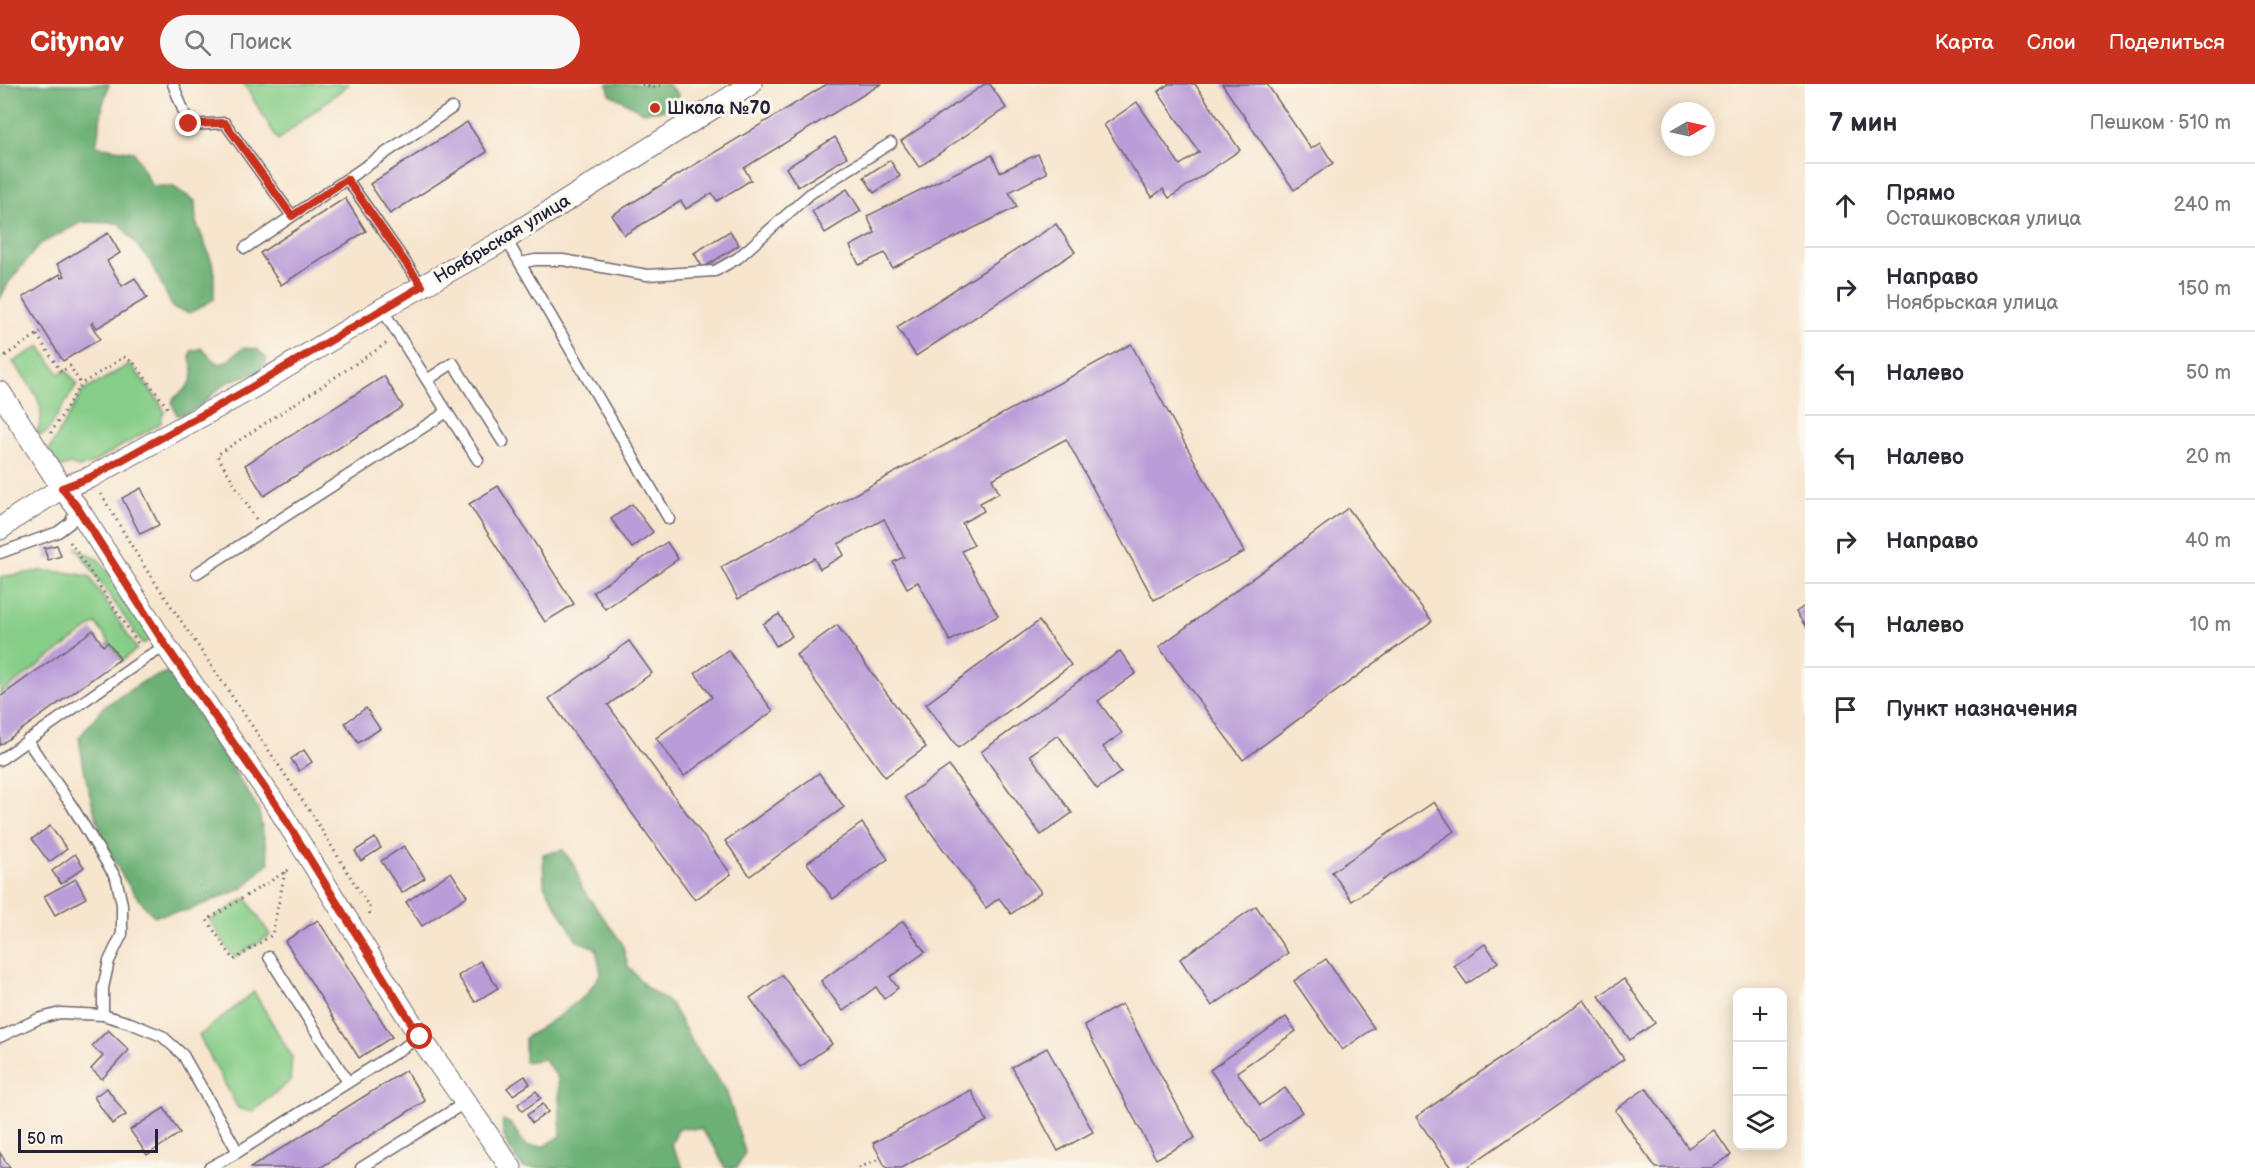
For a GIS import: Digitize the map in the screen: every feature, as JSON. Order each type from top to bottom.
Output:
[{"type":"street","name":"Ноябрьская улица","points":[[0,529],[62,488],[91,477],[256,385],[382,309],[506,239],[751,84]]},
{"type":"street","points":[[0,392],[166,646],[277,806],[420,1037],[511,1168]]},
{"type":"lane","points":[[173,84],[189,124],[225,123],[292,216]]},
{"type":"lane","points":[[245,248],[452,108]]},
{"type":"lane","points":[[520,263],[535,260],[563,260],[646,275],[715,271],[738,258],[811,193],[891,143]]},
{"type":"lane","points":[[347,179],[422,286]]},
{"type":"lane","points":[[506,239],[669,519]]},
{"type":"lane","points":[[382,309],[478,460]]},
{"type":"lane","points":[[427,380],[453,363],[503,442]]},
{"type":"lane","points":[[197,573],[447,412]]},
{"type":"lane","points":[[0,553],[58,532],[70,523],[77,507]]},
{"type":"lane","points":[[0,760],[166,646]]},
{"type":"lane","points":[[27,741],[72,806],[116,878],[122,904],[122,934],[109,962],[103,988],[103,1015]]},
{"type":"lane","points":[[269,957],[348,1082]]},
{"type":"lane","points":[[0,1037],[38,1019],[60,1013],[103,1015],[162,1036],[183,1055],[238,1152]]},
{"type":"lane","points":[[210,1168],[420,1037]]},
{"type":"lane","points":[[361,1168],[466,1102]]},
{"type":"path","points":[[642,84],[658,87],[664,84]]},
{"type":"path","points":[[0,359],[41,332]]},
{"type":"path","points":[[37,335],[61,372],[70,366],[81,384]]},
{"type":"path","points":[[263,530],[217,455],[398,336]]},
{"type":"path","points":[[39,453],[81,384],[124,357],[134,363],[167,406],[179,428]]},
{"type":"path","points":[[70,542],[147,657]]},
{"type":"path","points":[[285,872],[272,935],[234,960],[207,920],[309,857]]},
{"type":"path","points":[[860,1168],[881,1158]]},
{"type":"green space","points":[[109,84],[96,146],[134,152],[152,186],[172,186],[195,201],[196,222],[214,267],[214,299],[190,313],[173,308],[150,261],[119,223],[82,222],[40,244],[9,282],[0,299],[0,85]]},
{"type":"green space","points":[[244,84],[349,84],[278,140]]},
{"type":"green space","points":[[607,84],[668,84],[679,96],[667,110],[643,112],[610,94]]},
{"type":"green space","points":[[40,346],[59,374],[66,370],[77,384],[47,432],[40,435],[37,431],[41,422],[40,404],[31,386],[13,362]]},
{"type":"green space","points":[[201,348],[220,364],[243,348],[257,349],[267,359],[265,365],[251,375],[228,382],[190,412],[177,415],[172,404],[174,398],[192,379],[191,351]]},
{"type":"green space","points":[[130,364],[165,412],[161,423],[89,465],[78,467],[70,464],[59,468],[49,450],[83,391]]},
{"type":"green space","points":[[76,547],[99,560],[154,637],[143,644]]},
{"type":"green space","points":[[40,571],[89,576],[137,649],[122,661],[96,623],[0,694],[0,577]]},
{"type":"green space","points":[[170,671],[258,808],[269,862],[243,888],[189,910],[154,916],[137,897],[111,856],[94,811],[79,738],[103,707],[146,680]]},
{"type":"green space","points":[[563,850],[576,868],[581,887],[622,943],[628,966],[646,987],[671,1004],[694,1045],[726,1090],[745,1152],[737,1168],[725,1168],[715,1148],[701,1129],[679,1128],[671,1145],[683,1168],[523,1168],[508,1146],[503,1133],[503,1120],[511,1124],[526,1146],[545,1146],[561,1136],[558,1078],[544,1059],[525,1062],[525,1038],[587,994],[601,973],[596,948],[577,941],[544,885],[543,854]]},
{"type":"green space","points":[[246,898],[270,935],[234,958],[210,920]]},
{"type":"green space","points":[[254,992],[292,1057],[290,1081],[252,1112],[238,1108],[199,1036]]},
{"type":"building","points":[[827,84],[881,84],[744,168],[751,180],[717,201],[712,193],[686,209],[681,201],[624,235],[612,215]]},
{"type":"building","points":[[985,84],[990,84],[1006,108],[919,167],[901,141]]},
{"type":"building","points":[[1169,84],[1195,84],[1240,150],[1169,198],[1163,189],[1152,197],[1104,125],[1137,102],[1180,165],[1199,152],[1158,92]]},
{"type":"building","points":[[1222,84],[1267,84],[1311,149],[1320,143],[1333,163],[1294,190]]},
{"type":"building","points":[[467,122],[487,152],[390,214],[370,184]]},
{"type":"building","points":[[835,137],[847,157],[798,187],[786,168]]},
{"type":"building","points":[[1038,154],[1047,173],[1009,192],[1017,207],[892,268],[885,253],[859,265],[850,246],[875,233],[867,216],[992,155],[1000,172]]},
{"type":"building","points":[[890,160],[900,176],[874,193],[864,177]]},
{"type":"building","points":[[847,189],[861,211],[825,233],[812,211]]},
{"type":"building","points":[[345,198],[366,231],[281,285],[260,253]]},
{"type":"building","points":[[1056,224],[1075,252],[916,356],[897,327]]},
{"type":"building","points":[[730,231],[739,245],[703,268],[694,253]]},
{"type":"building","points":[[108,233],[120,253],[107,261],[122,286],[135,278],[147,298],[97,328],[93,322],[91,324],[100,339],[63,361],[23,297],[60,274],[62,277],[65,276],[57,264]]},
{"type":"building","points":[[1131,344],[1244,552],[1154,600],[1066,439],[992,479],[999,493],[980,503],[984,511],[962,523],[974,545],[962,551],[998,616],[950,641],[918,582],[907,588],[893,562],[904,557],[884,519],[838,544],[844,555],[820,569],[814,558],[738,599],[721,567]]},
{"type":"building","points":[[384,376],[403,407],[264,496],[245,465]]},
{"type":"building","points":[[498,486],[574,604],[545,622],[469,504]]},
{"type":"building","points":[[141,488],[159,525],[140,534],[122,498]]},
{"type":"building","points":[[632,504],[653,532],[632,548],[611,519]]},
{"type":"building","points":[[1348,508],[1432,621],[1243,760],[1159,647]]},
{"type":"building","points":[[667,542],[678,559],[605,609],[593,592]]},
{"type":"building","points":[[57,545],[61,556],[48,560],[44,548]]},
{"type":"building","points":[[1805,606],[1805,626],[1796,612]]},
{"type":"building","points":[[779,614],[792,636],[776,646],[763,624]]},
{"type":"building","points":[[1039,621],[1071,665],[958,748],[926,704]]},
{"type":"building","points":[[837,625],[926,747],[885,777],[796,655]]},
{"type":"building","points":[[93,630],[103,646],[108,642],[120,659],[0,745],[0,697]]},
{"type":"building","points":[[629,641],[652,673],[608,705],[731,874],[695,900],[549,699]]},
{"type":"building","points":[[728,650],[773,711],[684,776],[656,738],[712,697],[695,673]]},
{"type":"building","points":[[1120,651],[1136,673],[1098,701],[1122,733],[1103,747],[1121,772],[1097,789],[1058,735],[1030,755],[1072,813],[1041,835],[981,752]]},
{"type":"building","points":[[366,708],[380,729],[358,743],[345,723]]},
{"type":"building","points":[[304,750],[312,762],[299,771],[291,759]]},
{"type":"building","points":[[949,766],[1041,892],[1011,914],[999,898],[986,908],[905,797]]},
{"type":"building","points":[[819,773],[844,807],[750,876],[725,841]]},
{"type":"building","points":[[1434,802],[1454,831],[1352,901],[1332,872]]},
{"type":"building","points":[[862,823],[888,859],[833,899],[807,863]]},
{"type":"building","points":[[50,826],[67,849],[49,862],[32,839]]},
{"type":"building","points":[[375,838],[381,848],[361,861],[355,851]]},
{"type":"building","points":[[404,846],[425,878],[402,893],[381,861]]},
{"type":"building","points":[[75,854],[84,867],[61,884],[52,871]]},
{"type":"building","points":[[451,872],[467,896],[422,926],[406,902]]},
{"type":"building","points":[[76,879],[86,898],[55,915],[44,896]]},
{"type":"building","points":[[1256,906],[1288,953],[1212,1006],[1180,959]]},
{"type":"building","points":[[318,920],[392,1037],[359,1058],[285,941]]},
{"type":"building","points":[[903,921],[925,952],[890,977],[898,988],[884,999],[876,987],[843,1011],[821,981]]},
{"type":"building","points":[[1485,944],[1498,962],[1467,984],[1454,966]]},
{"type":"building","points":[[1326,959],[1374,1028],[1342,1050],[1294,981]]},
{"type":"building","points":[[480,961],[498,988],[475,1002],[458,976]]},
{"type":"building","points":[[782,975],[832,1044],[800,1067],[750,998]]},
{"type":"building","points":[[1624,979],[1655,1023],[1630,1040],[1599,996]]},
{"type":"building","points":[[1584,1000],[1624,1059],[1466,1168],[1451,1168],[1416,1117]]},
{"type":"building","points":[[1122,1004],[1195,1138],[1156,1159],[1084,1025]]},
{"type":"building","points":[[1286,1017],[1296,1031],[1237,1072],[1260,1105],[1285,1088],[1302,1112],[1260,1141],[1210,1070]]},
{"type":"building","points":[[108,1030],[129,1050],[102,1079],[91,1069],[103,1056],[92,1046]]},
{"type":"building","points":[[1047,1048],[1093,1132],[1058,1151],[1012,1067]]},
{"type":"building","points":[[406,1070],[425,1101],[320,1168],[250,1168]]},
{"type":"building","points":[[525,1076],[530,1084],[513,1095],[507,1088]]},
{"type":"building","points":[[107,1088],[126,1115],[112,1124],[94,1097]]},
{"type":"building","points":[[1646,1088],[1688,1148],[1714,1130],[1731,1155],[1712,1168],[1656,1168],[1615,1110]]},
{"type":"building","points":[[971,1090],[987,1121],[901,1168],[886,1168],[873,1143]]},
{"type":"building","points":[[536,1091],[541,1098],[522,1111],[518,1104]]},
{"type":"building","points":[[543,1104],[548,1112],[532,1123],[527,1115]]},
{"type":"building","points":[[164,1108],[180,1133],[147,1155],[130,1130]]},
{"type":"building","points":[[0,1153],[10,1168],[0,1168]]},
{"type":"place","name":"Школа №70","points":[[655,108]]},
{"type":"route","points":[[189,124],[225,123],[292,216],[347,179],[422,286],[247,390],[91,477],[62,488],[77,507],[166,646],[277,806],[420,1037]]}]
